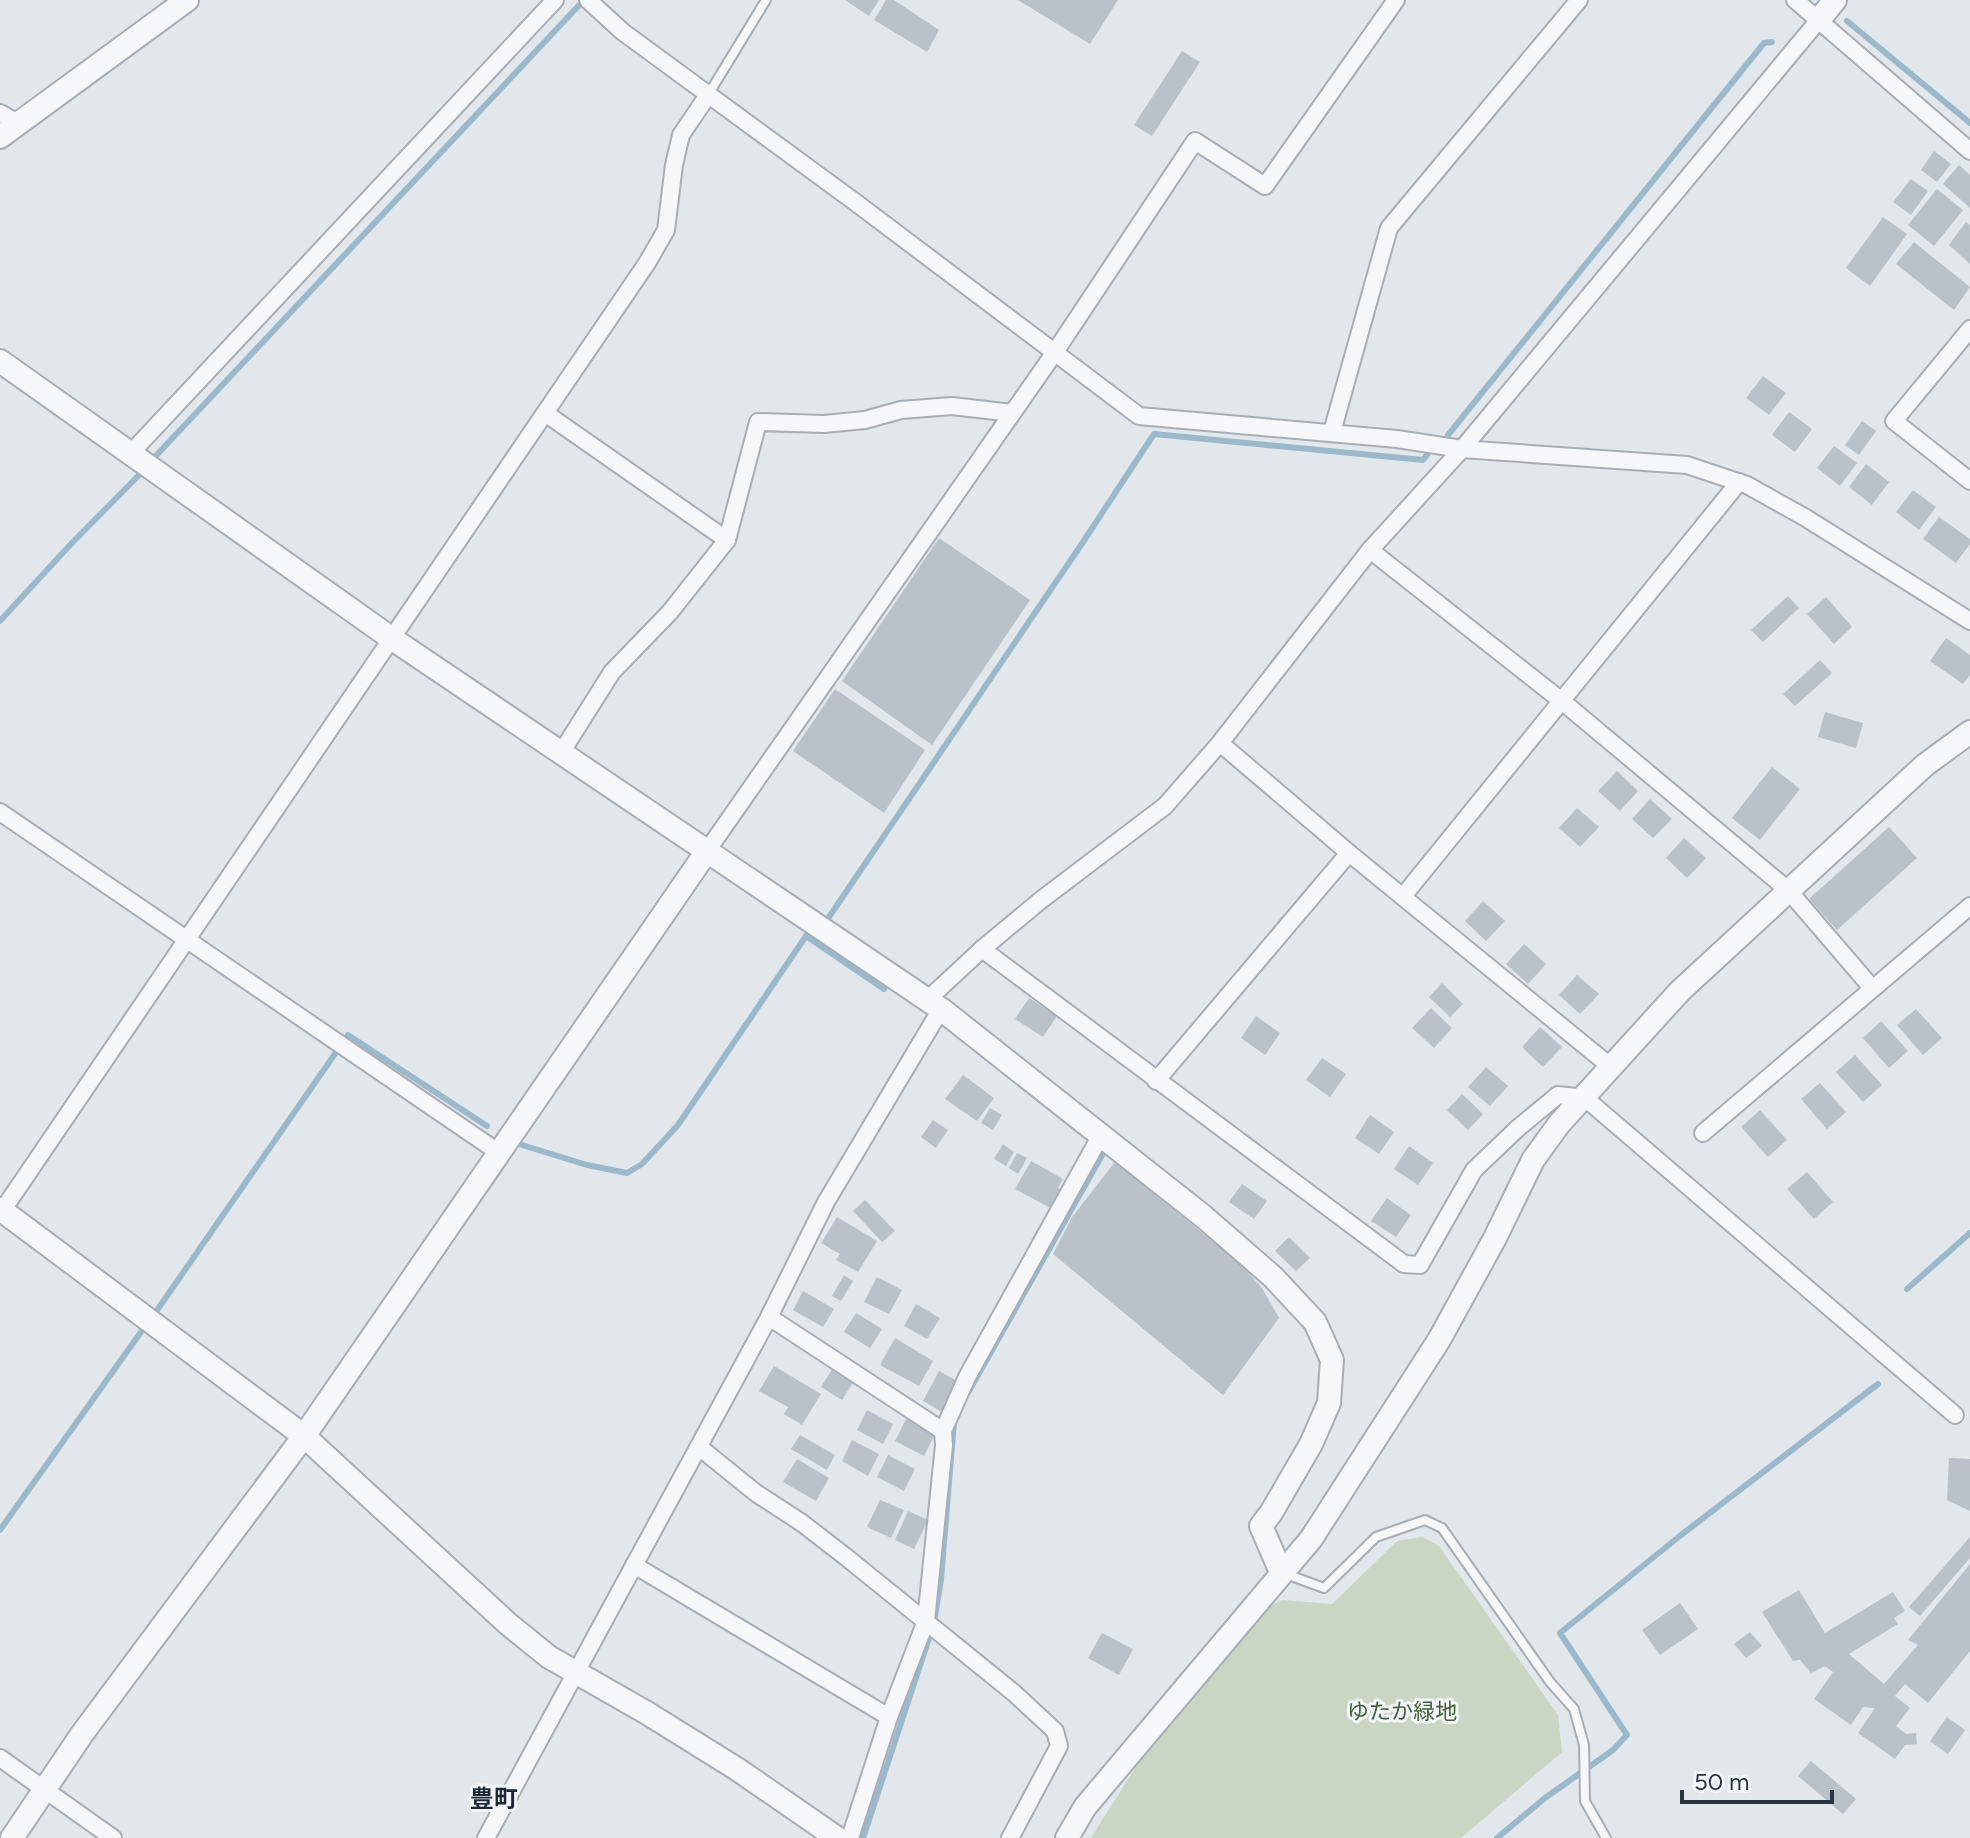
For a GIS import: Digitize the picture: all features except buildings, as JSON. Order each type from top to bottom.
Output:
[{"type":"street","points":[[0,137],[9,119],[187,0]]},
{"type":"street","points":[[133,456],[555,0]]},
{"type":"street","points":[[12,1838],[82,1734],[304,1436],[1055,352],[1195,141],[1265,186],[1396,0]]},
{"type":"street","points":[[1332,432],[1389,228],[1579,0]]},
{"type":"street","points":[[1795,0],[1970,151]]},
{"type":"street","points":[[486,1838],[769,1317],[826,1202],[934,1005],[982,949],[1165,806],[1220,743],[1370,550],[1462,449],[1835,0]]},
{"type":"street","points":[[592,4],[623,32],[1139,416],[1332,432],[1462,449],[1687,465],[1739,482],[1806,518],[1970,621]]},
{"type":"street","points":[[708,95],[681,135],[666,230],[647,263],[1,1211],[304,1436],[507,1623],[549,1657],[737,1769],[837,1838]]},
{"type":"street","points":[[1970,329],[1894,421],[1970,481]]},
{"type":"street","points":[[2,366],[391,638],[934,1005],[1097,1142],[1204,1217],[1273,1277],[1315,1322],[1332,1360],[1329,1403],[1311,1444],[1261,1526],[1281,1572]]},
{"type":"street","points":[[561,753],[612,672],[670,612],[727,540],[758,422],[824,424],[865,420],[901,410],[952,406],[1012,413]]},
{"type":"street","points":[[545,413],[727,540]]},
{"type":"street","points":[[1404,895],[1739,482]]},
{"type":"street","points":[[1370,550],[1563,702],[1788,890],[1872,988]]},
{"type":"street","points":[[1067,1838],[1085,1807],[1311,1539],[1439,1340],[1495,1238],[1533,1160],[1559,1124],[1680,991],[1925,765],[1970,732]]},
{"type":"street","points":[[1220,743],[1349,853],[1610,1066]]},
{"type":"street","points":[[0,812],[498,1152]]},
{"type":"street","points":[[1156,1081],[1349,853]]},
{"type":"street","points":[[1703,1133],[1970,906]]},
{"type":"street","points":[[982,949],[1404,1264],[1420,1265],[1474,1170],[1518,1128],[1558,1095],[1585,1098],[1955,1415]]},
{"type":"street","points":[[850,1838],[889,1717],[931,1625],[943,1431],[967,1377],[1097,1142]]},
{"type":"street","points":[[769,1317],[943,1431]]},
{"type":"street","points":[[699,1447],[756,1493],[802,1523],[931,1625],[1055,1731],[1059,1746],[1010,1838]]},
{"type":"street","points":[[634,1565],[889,1717]]},
{"type":"street","points":[[0,1758],[113,1838]]},
{"type":"lane","points":[[708,95],[766,0]]},
{"type":"lane","points":[[1281,1572],[1324,1588],[1376,1537],[1425,1520],[1442,1528],[1550,1682],[1574,1709],[1584,1745],[1585,1801],[1606,1838]]},
{"type":"green space","name":"ゆたか緑地","points":[[1422,1537],[1439,1546],[1558,1715],[1562,1752],[1461,1838],[1091,1838],[1142,1757],[1270,1606],[1282,1600],[1332,1604],[1397,1541]]},
{"type":"waterway","points":[[151,461],[584,0]]},
{"type":"waterway","points":[[1847,21],[1970,123]]},
{"type":"waterway","points":[[1448,435],[1764,43],[1772,42]]},
{"type":"waterway","points":[[827,920],[1154,434],[1423,460],[1427,455]]},
{"type":"waterway","points":[[0,621],[144,470]]},
{"type":"waterway","points":[[522,1145],[587,1165],[627,1173],[642,1164],[678,1125],[806,936],[884,989]]},
{"type":"waterway","points":[[153,1316],[348,1035],[487,1126]]},
{"type":"waterway","points":[[969,1391],[1105,1150]]},
{"type":"waterway","points":[[1907,1289],[1970,1233]]},
{"type":"waterway","points":[[0,1530],[146,1325]]},
{"type":"waterway","points":[[1497,1838],[1545,1798],[1613,1750],[1627,1735],[1560,1633],[1681,1535],[1878,1384]]},
{"type":"waterway","points":[[863,1838],[934,1623],[941,1579],[954,1422]]},
{"type":"district","name":"豊町","points":[[494,1799]]}]
